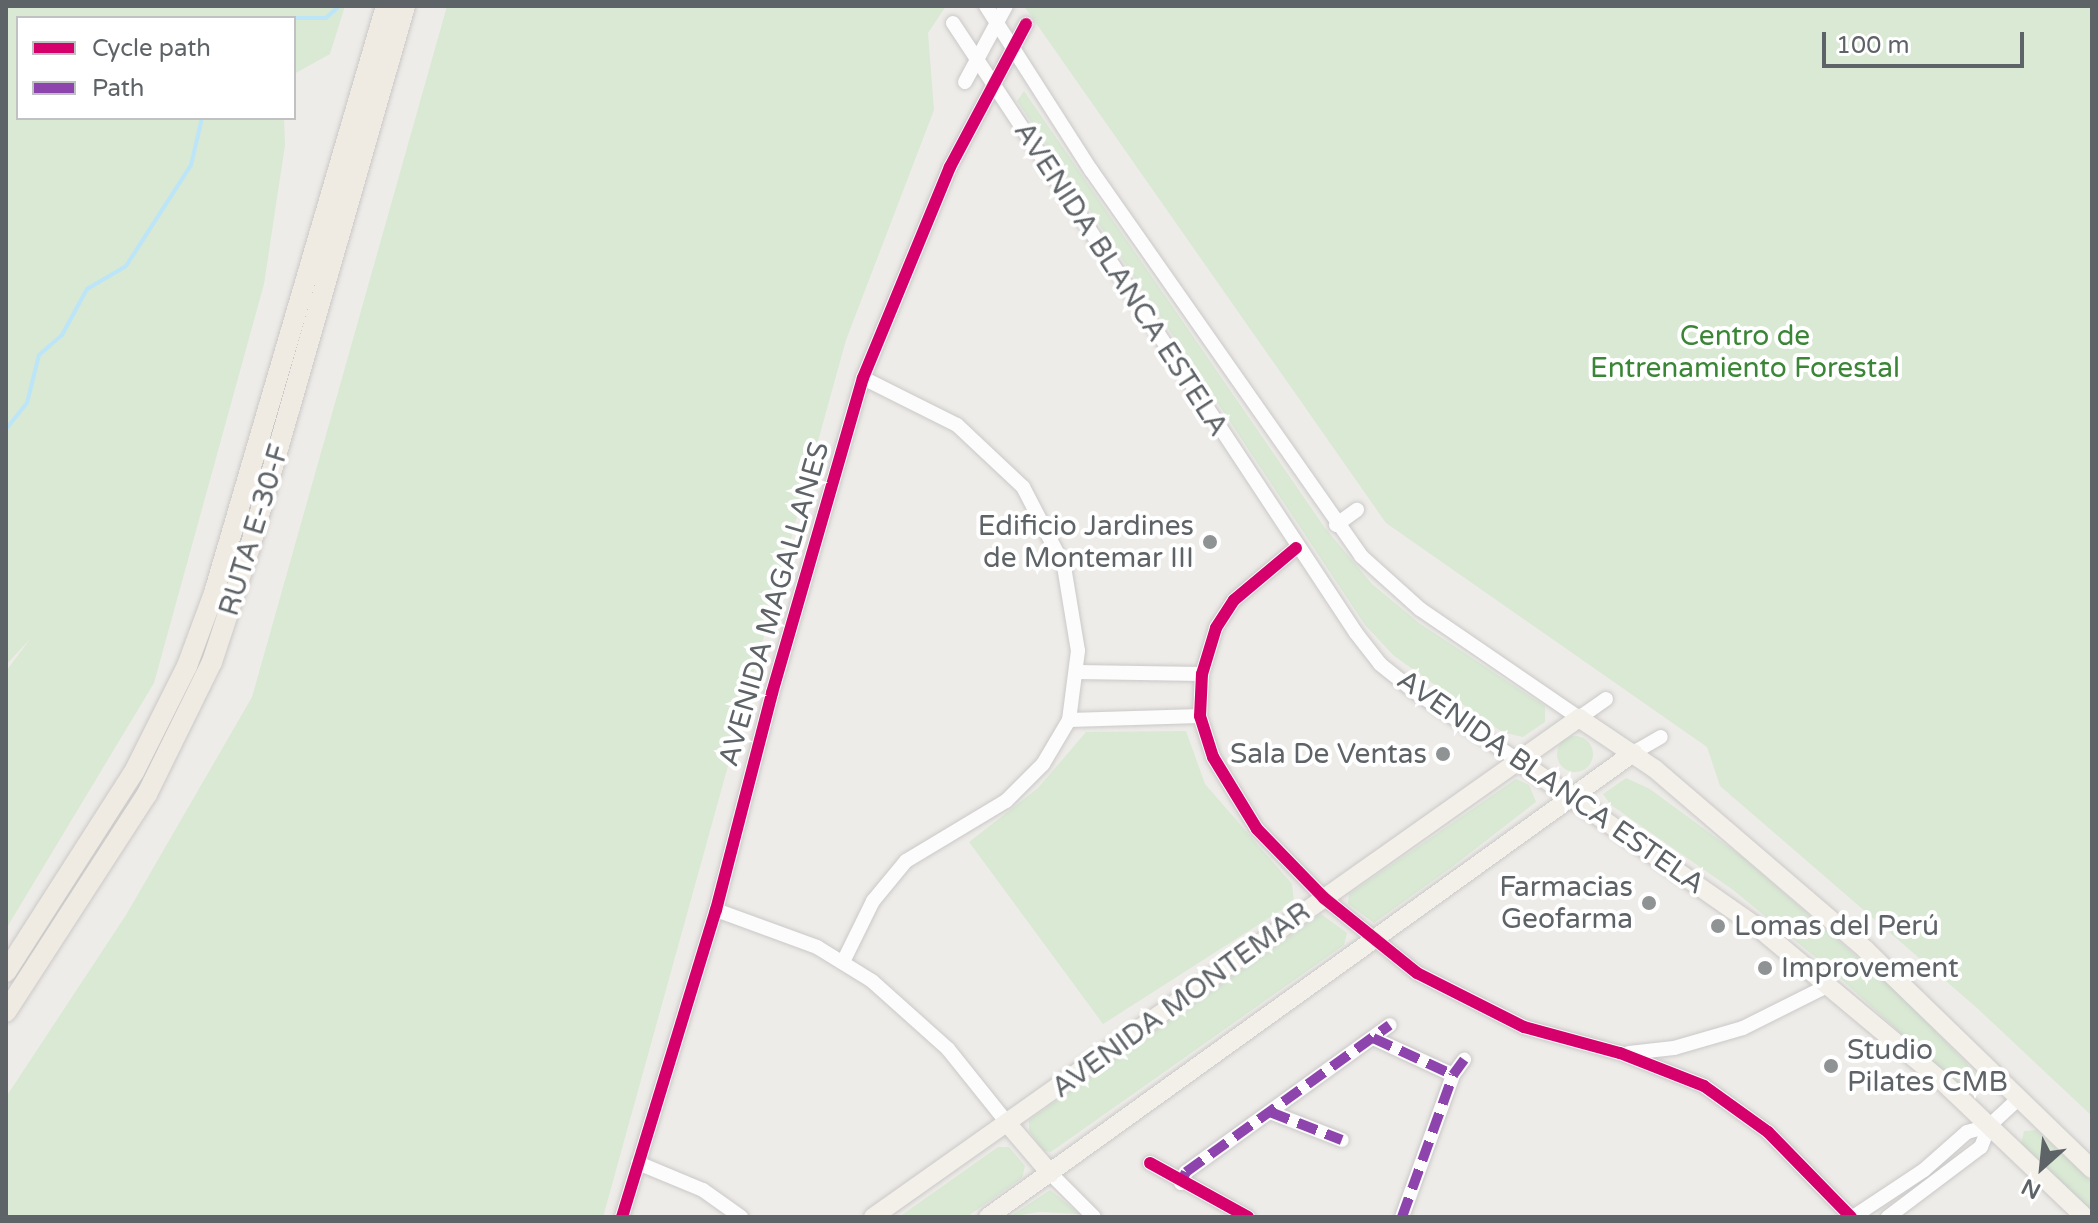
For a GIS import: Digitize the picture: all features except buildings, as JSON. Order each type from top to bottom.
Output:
[{"type":"highway","name":"RUTA E-30-F","points":[[6,972],[134,772],[192,654],[386,6]]},
{"type":"highway","name":"RUTA E-30-F","points":[[6,1012],[147,794],[212,662],[250,547],[405,6]]},
{"type":"main road","name":"AVENIDA BLANCA ESTELA","points":[[1579,718],[1633,753],[1866,950],[2092,1169]]},
{"type":"main road","name":"AVENIDA MONTEMAR","points":[[873,1217],[1579,718]]},
{"type":"main road","points":[[988,1217],[1633,753]]},
{"type":"main road","name":"AVENIDA BLANCA ESTELA","points":[[1519,761],[1739,912],[1989,1126],[2085,1217]]},
{"type":"main road","points":[[1008,1124],[1050,1173]]},
{"type":"street","name":"AVENIDA BLANCA ESTELA","points":[[986,6],[1336,525],[1397,592],[1579,718]]},
{"type":"street","points":[[965,82],[1006,6]]},
{"type":"street","name":"AVENIDA BLANCA ESTELA","points":[[953,23],[1296,548],[1380,664],[1519,761]]},
{"type":"street","name":"AVENIDA MAGALLANES","points":[[622,1217],[716,910],[772,693],[863,378],[950,167],[1026,24]]},
{"type":"street","points":[[843,962],[869,909],[894,873],[932,841],[1013,795],[1043,764],[1069,720],[1077,672],[1077,629],[1064,566],[1023,487],[957,425],[863,378]]},
{"type":"street","points":[[1336,525],[1357,510]]},
{"type":"street","points":[[1296,548],[1234,600],[1216,628],[1202,674],[1200,716],[1213,757],[1238,804],[1324,898],[1372,940],[1435,984],[1494,1015],[1556,1038],[1620,1053],[1684,1076],[1768,1132],[1852,1217],[1924,1170],[1967,1132],[1989,1126]]},
{"type":"street","points":[[1077,672],[1202,674]]},
{"type":"street","name":"AVENIDA MONTEMAR","points":[[1579,718],[1606,699]]},
{"type":"street","points":[[1069,720],[1200,716]]},
{"type":"street","points":[[1633,753],[1661,737]]},
{"type":"street","points":[[716,910],[817,947],[843,962],[932,1033],[1008,1124]]},
{"type":"street","points":[[1620,1053],[1691,1044],[1753,1024],[1827,986]]},
{"type":"street","points":[[1181,1183],[1186,1172],[1390,1025]]},
{"type":"street","points":[[1373,1038],[1453,1075]]},
{"type":"street","points":[[1684,1076],[1685,1055],[1691,1044]]},
{"type":"street","points":[[1402,1217],[1453,1075],[1464,1060]]},
{"type":"street","points":[[1888,1217],[1981,1147],[1989,1126],[2019,1098]]},
{"type":"street","points":[[1270,1112],[1342,1140]]},
{"type":"street","points":[[638,1163],[703,1190],[741,1217]]},
{"type":"street","points":[[1150,1163],[1181,1183],[1248,1217]]},
{"type":"street","points":[[1050,1173],[1094,1217]]},
{"type":"green space","points":[[6,6],[345,6],[330,54],[296,73],[296,16],[16,16],[16,120],[284,120],[285,145],[264,284],[154,683],[6,929],[6,671],[31,638],[6,665]]},
{"type":"green space","points":[[447,6],[946,6],[928,33],[934,110],[846,340],[603,1217],[6,1217],[6,1097],[126,915],[252,697]]},
{"type":"green space","name":"Centro de Entrenamiento Forestal","points":[[1024,6],[2092,6],[2092,1116],[1977,1008],[1720,786],[1707,747],[1386,523]]},
{"type":"green space","points":[[1024,91],[1325,528],[1372,584],[1419,623],[1545,706],[1545,722],[1523,737],[1502,732],[1394,656],[1365,625],[1017,101]]},
{"type":"green space","points":[[1186,731],[1205,784],[1292,884],[1294,902],[1103,1024],[969,842],[1038,788],[1086,732]]},
{"type":"green space","points":[[1575,736],[1588,741],[1593,754],[1588,767],[1575,772],[1562,767],[1557,754],[1562,741]]},
{"type":"green space","points":[[1626,778],[1650,789],[1741,856],[1893,988],[1981,1078],[1978,1089],[1966,1093],[1830,969],[1733,890],[1611,805],[1603,794]]},
{"type":"green space","points":[[1516,779],[1529,785],[1536,802],[1452,867],[1374,923],[1348,904],[1349,894]]},
{"type":"green space","points":[[1321,914],[1347,933],[1344,945],[1051,1152],[1044,1151],[1029,1131],[1029,1120]]},
{"type":"green space","points":[[2036,1130],[2092,1182],[2092,1213],[2021,1144],[2024,1131]]},
{"type":"green space","points":[[998,1147],[1009,1147],[1025,1166],[1022,1178],[967,1217],[899,1217]]},
{"type":"green space","points":[[1050,1190],[1080,1214],[1039,1212],[1009,1217]]},
{"type":"waterway","points":[[296,18],[326,18],[339,6]]},
{"type":"waterway","points":[[6,429],[27,403],[39,355],[62,335],[87,289],[126,266],[191,165],[202,120]]},
{"type":"marked path","points":[[1181,1183],[1186,1172],[1390,1025]]},
{"type":"marked path","points":[[1373,1038],[1453,1075]]},
{"type":"marked path","points":[[1402,1217],[1453,1075],[1464,1060]]},
{"type":"marked path","points":[[1270,1112],[1342,1140]]},
{"type":"cycle path","points":[[622,1217],[716,910],[772,693],[863,378],[950,167],[1026,24]]},
{"type":"cycle path","points":[[1296,548],[1234,600],[1216,628],[1202,674],[1200,716],[1213,757],[1257,829],[1324,898],[1417,973],[1524,1027],[1620,1053],[1704,1086],[1768,1132],[1851,1217]]},
{"type":"cycle path","points":[[1150,1163],[1248,1217]]},
{"type":"place","name":"Edificio Jardines de Montemar III","points":[[1210,542]]},
{"type":"place","name":"Sala De Ventas","points":[[1443,754]]},
{"type":"place","name":"Farmacias Geofarma","points":[[1649,903]]},
{"type":"place","name":"Lomas del Perú","points":[[1718,926]]},
{"type":"place","name":"Improvement","points":[[1765,968]]},
{"type":"place","name":"Studio Pilates CMB","points":[[1831,1066]]}]
